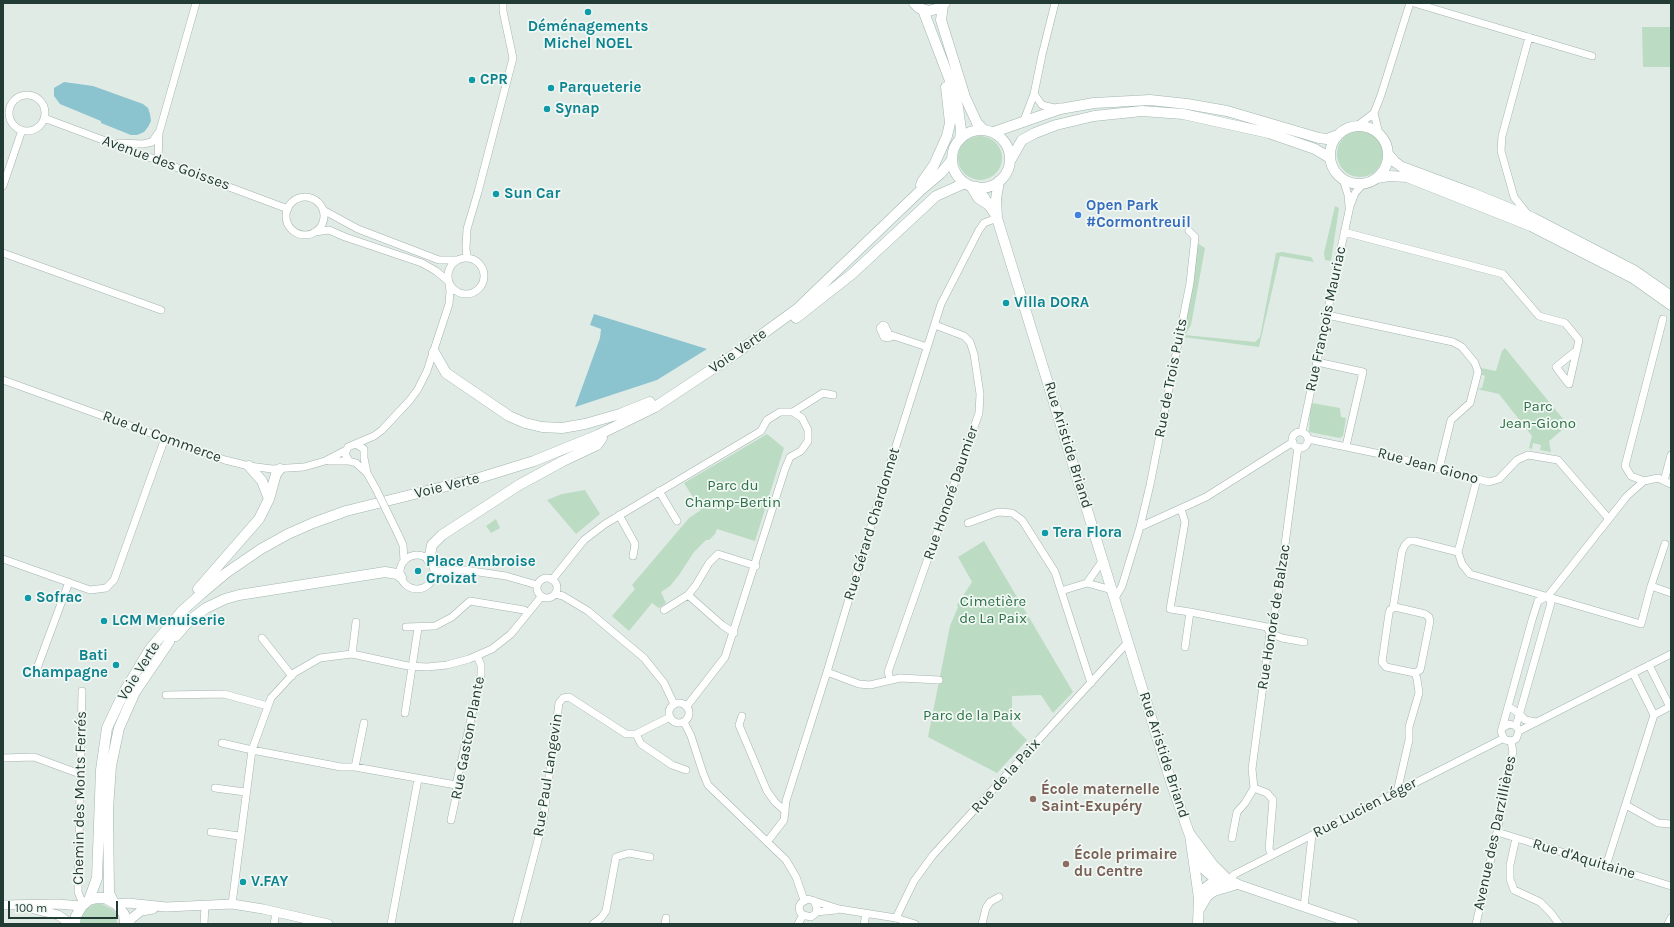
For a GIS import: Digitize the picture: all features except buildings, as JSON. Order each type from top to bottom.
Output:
[{"type":"main road","points":[[914,3],[923,10],[949,78],[958,107],[962,130],[960,138]]},
{"type":"main road","points":[[923,10],[934,10],[944,4]]},
{"type":"main road","points":[[944,4],[941,20],[965,98],[977,123],[1001,137],[1006,144],[1010,161]]},
{"type":"main road","points":[[921,190],[922,182],[934,165],[947,136],[950,123],[946,83],[949,78]]},
{"type":"main road","points":[[1330,158],[1315,148],[1269,133],[1183,114],[1142,111],[1094,116],[1056,125],[1035,133],[1022,140],[1010,161],[1004,176],[992,185],[970,185],[956,173],[952,160],[955,145],[960,138],[967,133],[975,130],[989,131],[1023,123],[1060,109],[1094,103],[1150,100],[1187,104],[1227,111],[1327,139],[1350,128],[1358,126],[1365,127],[1379,134],[1384,140],[1388,154],[1402,167],[1533,218],[1635,271],[1671,296]]},
{"type":"main road","points":[[1338,135],[1330,150],[1330,158],[1335,172],[1342,179],[1356,184],[1363,184],[1377,178],[1389,176],[1407,177],[1531,226],[1633,278],[1671,305]]},
{"type":"main road","points":[[1377,178],[1385,167],[1388,154]]},
{"type":"main road","name":"Voie Verte","points":[[75,924],[76,916],[85,903],[97,878],[101,770],[108,728],[124,692],[150,649],[182,611],[226,573],[261,549],[288,534],[346,511],[479,478],[534,461],[598,435],[655,406],[687,387],[797,309],[921,190],[941,173],[952,160]]},
{"type":"main road","name":"Rue Aristide Briand","points":[[999,181],[996,199],[997,218],[1171,782],[1195,847]]},
{"type":"main road","name":"Voie Verte","points":[[126,924],[124,914],[109,893],[108,809],[112,759],[119,728],[135,692],[169,642],[171,634],[211,591],[234,572],[266,550],[297,534],[328,521],[482,481],[522,469],[602,438],[657,411],[696,387],[803,313],[852,274],[936,196],[970,185]]},
{"type":"main road","name":"Rue Aristide Briand","points":[[970,185],[997,218]]},
{"type":"main road","points":[[434,352],[446,373],[509,416],[525,423],[542,427],[562,428],[585,424],[620,414],[649,403],[676,389],[687,387]]},
{"type":"main road","points":[[429,560],[432,545],[442,535],[519,485],[563,461],[597,445],[602,438]]},
{"type":"main road","points":[[250,466],[262,481],[269,499]]},
{"type":"main road","points":[[182,611],[195,592],[259,519],[269,499],[276,474],[280,469]]},
{"type":"main road","points":[[169,642],[189,621],[206,608],[239,595],[385,572],[397,574],[401,577]]},
{"type":"main road","points":[[1195,847],[1202,874],[1198,924]]},
{"type":"main road","points":[[1195,847],[1213,865],[1236,883]]},
{"type":"main road","points":[[1202,874],[1236,883]]},
{"type":"main road","points":[[1200,895],[1209,884],[1215,881],[1236,883]]},
{"type":"main road","points":[[1199,910],[1207,896],[1214,891],[1236,883]]},
{"type":"main road","points":[[85,903],[101,898],[114,902]]},
{"type":"street","points":[[158,160],[159,133],[196,3]]},
{"type":"street","points":[[467,258],[467,229],[513,58],[503,11],[503,3]]},
{"type":"street","points":[[1023,123],[1034,94],[1055,3]]},
{"type":"street","points":[[1358,126],[1374,113],[1410,3]]},
{"type":"street","points":[[1414,3],[1592,56]]},
{"type":"street","points":[[1529,37],[1502,136],[1501,151],[1514,198],[1525,212],[1533,218]]},
{"type":"street","points":[[1034,94],[1042,105],[1054,108],[1094,103]]},
{"type":"street","points":[[30,95],[41,101],[45,112],[44,118],[37,128],[22,130],[17,128],[10,121],[6,112],[10,105],[18,97],[30,95]]},
{"type":"street","points":[[1374,113],[1379,134]]},
{"type":"street","name":"Avenue des Goisses","points":[[44,118],[288,209]]},
{"type":"street","points":[[3,186],[22,130]]},
{"type":"street","points":[[110,143],[143,144],[152,142],[159,133]]},
{"type":"street","points":[[1342,179],[1348,195],[1350,206]]},
{"type":"street","points":[[1350,206],[1355,193],[1363,184]]},
{"type":"street","points":[[449,304],[463,294],[474,293],[479,289],[484,280],[483,270],[477,262],[467,258],[457,260],[439,260],[405,248],[358,229],[323,210],[318,202],[308,197],[296,199],[288,209],[287,219],[291,228],[300,234],[305,235],[329,230],[345,238],[422,263],[436,271],[449,283],[453,289],[463,294]]},
{"type":"street","name":"Rue François Mauriac","points":[[1302,432],[1350,206]]},
{"type":"street","points":[[315,232],[323,223],[323,210]]},
{"type":"street","name":"Rue Gérard Chardonnet","points":[[767,842],[784,820],[786,799],[941,304],[979,230],[984,223],[997,218]]},
{"type":"street","name":"Rue de Trois Puits","points":[[1140,527],[1150,485],[1190,283],[1195,237],[1189,231]]},
{"type":"street","points":[[1344,232],[1503,274],[1540,316],[1565,323],[1579,340],[1577,350]]},
{"type":"street","points":[[3,253],[161,310]]},
{"type":"street","points":[[417,555],[404,561],[401,566],[401,577],[403,582],[410,588],[420,589],[429,585],[432,580],[434,571],[429,560],[426,557],[417,555],[404,545],[367,474],[346,458],[346,450],[352,444],[356,444],[374,436],[389,424],[410,400],[427,371],[449,304],[450,291],[448,276],[450,267],[457,260]]},
{"type":"street","points":[[1327,315],[1453,342],[1462,347],[1476,363],[1478,372],[1470,403],[1451,420],[1439,469]]},
{"type":"street","points":[[1644,481],[1631,476],[1624,466],[1663,319]]},
{"type":"street","name":"Rue Honoré Daumier","points":[[890,679],[888,672],[979,413],[980,394],[974,354],[970,342],[964,336],[935,325]]},
{"type":"street","points":[[894,336],[927,347]]},
{"type":"street","points":[[1317,362],[1363,372],[1346,446]]},
{"type":"street","name":"Rue du Commerce","points":[[3,380],[233,463],[280,469],[304,467],[325,461],[346,450]]},
{"type":"street","points":[[552,580],[584,540],[605,524],[761,431],[767,420],[780,412],[793,412],[822,393],[833,395]]},
{"type":"street","points":[[687,706],[720,665],[725,656],[756,566],[790,457],[801,451],[808,441],[808,430],[802,418],[793,412]]},
{"type":"street","points":[[1087,583],[1114,594],[1122,586],[1140,527],[1206,498],[1296,444],[1305,445],[1308,439],[1306,435],[1302,432],[1295,434],[1293,437],[1296,444]]},
{"type":"street","points":[[352,462],[360,462],[374,436]]},
{"type":"street","points":[[3,559],[90,590],[106,588],[114,580],[165,438]]},
{"type":"street","name":"Rue Jean Giono","points":[[1308,439],[1385,454],[1489,482],[1499,479],[1517,460],[1528,455],[1558,460],[1609,519]]},
{"type":"street","points":[[356,444],[362,446],[367,474]]},
{"type":"street","name":"Rue Honoré de Balzac","points":[[1254,788],[1252,769],[1270,633],[1278,597],[1296,444]]},
{"type":"street","points":[[1664,481],[1671,455]]},
{"type":"street","name":"Rue du Commerce","points":[[325,461],[352,462]]},
{"type":"street","points":[[1507,740],[1502,732],[1538,601],[1548,596],[1627,496],[1644,481],[1658,478],[1671,484]]},
{"type":"street","points":[[1477,479],[1458,552],[1462,564],[1470,574],[1641,624],[1651,586],[1665,544]]},
{"type":"street","points":[[659,492],[677,521]]},
{"type":"street","points":[[1181,509],[1185,522],[1170,609],[1267,628],[1270,633],[1282,638],[1304,642]]},
{"type":"street","points":[[968,523],[998,512],[1012,513],[1022,520],[1056,572],[1091,683]]},
{"type":"street","points":[[619,516],[635,544],[633,556]]},
{"type":"street","points":[[1392,608],[1400,608],[1425,614],[1429,617],[1430,622],[1420,670],[1415,673],[1386,667],[1381,658],[1404,545],[1409,541],[1415,541],[1458,552]]},
{"type":"street","points":[[404,545],[404,561]]},
{"type":"street","points":[[664,610],[688,595],[709,564],[718,554],[756,566]]},
{"type":"street","points":[[1062,591],[1087,583],[1103,560]]},
{"type":"street","points":[[434,571],[465,570],[506,576],[537,585]]},
{"type":"street","points":[[540,597],[537,591],[537,585],[543,578],[552,580],[557,588],[555,594]]},
{"type":"street","points":[[36,671],[69,582]]},
{"type":"street","points":[[1651,586],[1671,593]]},
{"type":"street","points":[[540,597],[547,598],[555,594],[563,596],[588,611],[644,658],[664,683],[674,704]]},
{"type":"street","points":[[688,595],[722,625],[734,633]]},
{"type":"street","points":[[1517,729],[1551,603],[1548,596]]},
{"type":"street","points":[[232,904],[239,836],[252,750],[271,698],[292,676],[320,658],[352,654],[412,666],[427,667],[447,665],[476,656],[492,649],[511,634],[540,597]]},
{"type":"street","points":[[406,627],[418,628],[435,626],[452,617],[470,601],[524,610],[528,613]]},
{"type":"street","points":[[1185,647],[1190,612]]},
{"type":"street","points":[[1534,612],[1547,618]]},
{"type":"street","points":[[352,654],[356,622]]},
{"type":"street","points":[[405,713],[418,628]]},
{"type":"street","points":[[262,638],[292,676]]},
{"type":"street","name":"Rue de la Paix","points":[[896,918],[914,881],[933,855],[1128,642]]},
{"type":"street","name":"Rue Lucien Léger","points":[[1517,729],[1536,722],[1671,654]]},
{"type":"street","name":"Rue Gaston Plante","points":[[451,820],[457,792],[456,785],[481,675],[481,665],[476,656]]},
{"type":"street","points":[[1649,666],[1671,706],[1654,715]]},
{"type":"street","points":[[827,672],[859,684],[870,685],[890,679],[900,678],[938,680]]},
{"type":"street","points":[[1397,792],[1409,740],[1409,727],[1419,693],[1415,673]]},
{"type":"street","points":[[1606,866],[1654,715],[1633,673]]},
{"type":"street","name":"Chemin des Monts Ferrés","points":[[82,691],[78,892],[85,903]]},
{"type":"street","points":[[166,695],[224,694],[268,706]]},
{"type":"street","name":"Rue Paul Langevin","points":[[516,924],[543,821],[559,703],[563,698],[569,697],[626,734],[636,734]]},
{"type":"street","points":[[684,722],[675,722],[670,717],[670,709],[674,704],[679,703],[687,706]]},
{"type":"street","points":[[684,722],[689,714],[687,706]]},
{"type":"street","points":[[1509,708],[1520,714],[1525,720],[1536,722]]},
{"type":"street","points":[[742,716],[739,725],[767,791],[774,802],[785,811]]},
{"type":"street","points":[[670,717],[636,734],[641,744],[672,765],[686,770]]},
{"type":"street","points":[[684,722],[692,736],[708,785],[786,860],[796,877],[804,900]]},
{"type":"street","points":[[355,767],[364,724]]},
{"type":"street","name":"Rue Lucien Léger","points":[[1504,727],[1511,724],[1517,729]]},
{"type":"street","name":"Rue Lucien Léger","points":[[1236,883],[1235,874],[1397,792],[1507,740],[1516,739],[1517,729]]},
{"type":"street","name":"Avenue des Darzillières","points":[[1476,924],[1513,752],[1507,740]]},
{"type":"street","points":[[222,743],[341,767],[355,767],[456,785]]},
{"type":"street","points":[[3,758],[34,757],[80,774]]},
{"type":"street","points":[[391,924],[418,779]]},
{"type":"street","points":[[215,788],[245,792]]},
{"type":"street","points":[[1232,838],[1237,812],[1246,804],[1254,788],[1267,793],[1274,800],[1269,849],[1272,855]]},
{"type":"street","points":[[1626,806],[1658,823],[1671,824]]},
{"type":"street","points":[[211,832],[239,836]]},
{"type":"street","name":"Rue d'Aquitaine","points":[[1497,832],[1671,886]]},
{"type":"street","points":[[1304,907],[1312,835]]},
{"type":"street","points":[[1516,838],[1510,865],[1510,879],[1514,890],[1540,902],[1559,924]]},
{"type":"street","points":[[593,924],[601,918],[606,911],[616,857],[629,853],[650,857]]},
{"type":"street","points":[[1236,883],[1354,924]]},
{"type":"street","points":[[982,924],[986,908],[990,902],[999,897]]},
{"type":"street","points":[[804,900],[811,900],[839,909],[896,918],[915,924]]},
{"type":"street","points":[[804,900],[799,907],[803,915],[810,917],[816,912],[839,909]]},
{"type":"street","points":[[814,901],[816,904],[816,912]]},
{"type":"street","points":[[114,902],[166,907]]},
{"type":"street","points":[[7,905],[85,903]]},
{"type":"street","points":[[126,924],[141,912],[166,907],[232,904],[328,924]]},
{"type":"street","points":[[7,905],[45,910],[58,915],[71,924]]},
{"type":"street","points":[[204,924],[205,905]]},
{"type":"street","points":[[274,924],[276,912]]},
{"type":"street","points":[[864,924],[866,914]]},
{"type":"street","points":[[798,924],[803,915]]},
{"type":"street","points":[[1668,924],[1671,918]]},
{"type":"green space","points":[[1642,27],[1671,27],[1671,67],[1643,67]]},
{"type":"green space","points":[[1355,131],[1365,131],[1373,135],[1379,141],[1383,149],[1383,159],[1379,167],[1373,173],[1365,177],[1355,177],[1347,173],[1341,167],[1337,159],[1337,149],[1341,141],[1347,135]]},
{"type":"green space","points":[[976,136],[984,136],[996,142],[1002,154],[1002,162],[996,174],[984,180],[976,180],[964,174],[958,162],[958,154],[964,142]]},
{"type":"green space","points":[[1335,206],[1339,208],[1331,261],[1325,260],[1324,253]]},
{"type":"green space","points":[[1197,243],[1205,248],[1191,325],[1185,335],[1255,342],[1260,337],[1276,253],[1282,252],[1311,257],[1314,262],[1280,256],[1259,347],[1183,337]]},
{"type":"green space","name":"Parc Jean-Giono","points":[[1505,348],[1568,425],[1549,441],[1551,452],[1540,450],[1541,445],[1533,443],[1532,449],[1529,448],[1532,436],[1499,394],[1477,389],[1482,388],[1485,376],[1480,374],[1481,368],[1496,371],[1502,351]]},
{"type":"green space","points":[[1312,403],[1340,408],[1341,417],[1346,418],[1343,436],[1340,438],[1309,432]]},
{"type":"green space","name":"Parc du Champ-Bertin","points":[[767,434],[784,448],[755,541],[717,529],[715,534],[709,540],[706,540],[694,552],[670,586],[661,592],[666,603],[659,608],[652,603],[629,631],[612,616],[635,589],[632,585],[689,518],[701,510],[684,483]]},
{"type":"green space","points":[[585,490],[600,514],[576,534],[547,500],[562,494]]},
{"type":"green space","points":[[496,519],[500,528],[491,533],[486,526]]},
{"type":"green space","points":[[984,541],[1073,692],[1053,713],[1041,695],[1012,696],[1012,725],[1027,740],[997,773],[928,737],[950,626],[958,607],[957,605],[972,582],[958,557]]},
{"type":"green space","points":[[95,904],[102,904],[112,909],[116,914],[117,924],[80,924],[81,916],[84,910]]},
{"type":"water","points":[[64,82],[93,86],[143,104],[148,108],[151,121],[144,132],[137,135],[131,135],[101,123],[101,121],[60,104],[54,96],[54,88]]},
{"type":"water","points":[[594,314],[707,349],[657,380],[575,407],[600,338],[601,329],[590,325]]},
{"type":"place","name":"Déménagements Michel NOEL","points":[[588,12]]},
{"type":"place","name":"CPR","points":[[472,80]]},
{"type":"place","name":"Parqueterie","points":[[551,88]]},
{"type":"place","name":"Synap","points":[[547,109]]},
{"type":"place","name":"Sun Car","points":[[496,194]]},
{"type":"place","name":"Open Park #Cormontreuil","points":[[1078,215]]},
{"type":"place","name":"Villa DORA","points":[[1006,303]]},
{"type":"place","name":"Tera Flora","points":[[1045,533]]},
{"type":"place","name":"Place Ambroise Croizat","points":[[418,571]]},
{"type":"place","name":"Sofrac","points":[[28,598]]},
{"type":"place","name":"LCM Menuiserie","points":[[104,621]]},
{"type":"place","name":"Bati Champagne","points":[[116,665]]},
{"type":"place","name":"École maternelle Saint-Exupéry","points":[[1033,799]]},
{"type":"place","name":"École primaire du Centre","points":[[1066,864]]},
{"type":"place","name":"V.FAY","points":[[243,882]]},
{"type":"park label","name":"Cimetière de La Paix","points":[[993,610]]},
{"type":"park label","name":"Parc de la Paix","points":[[972,716]]}]
